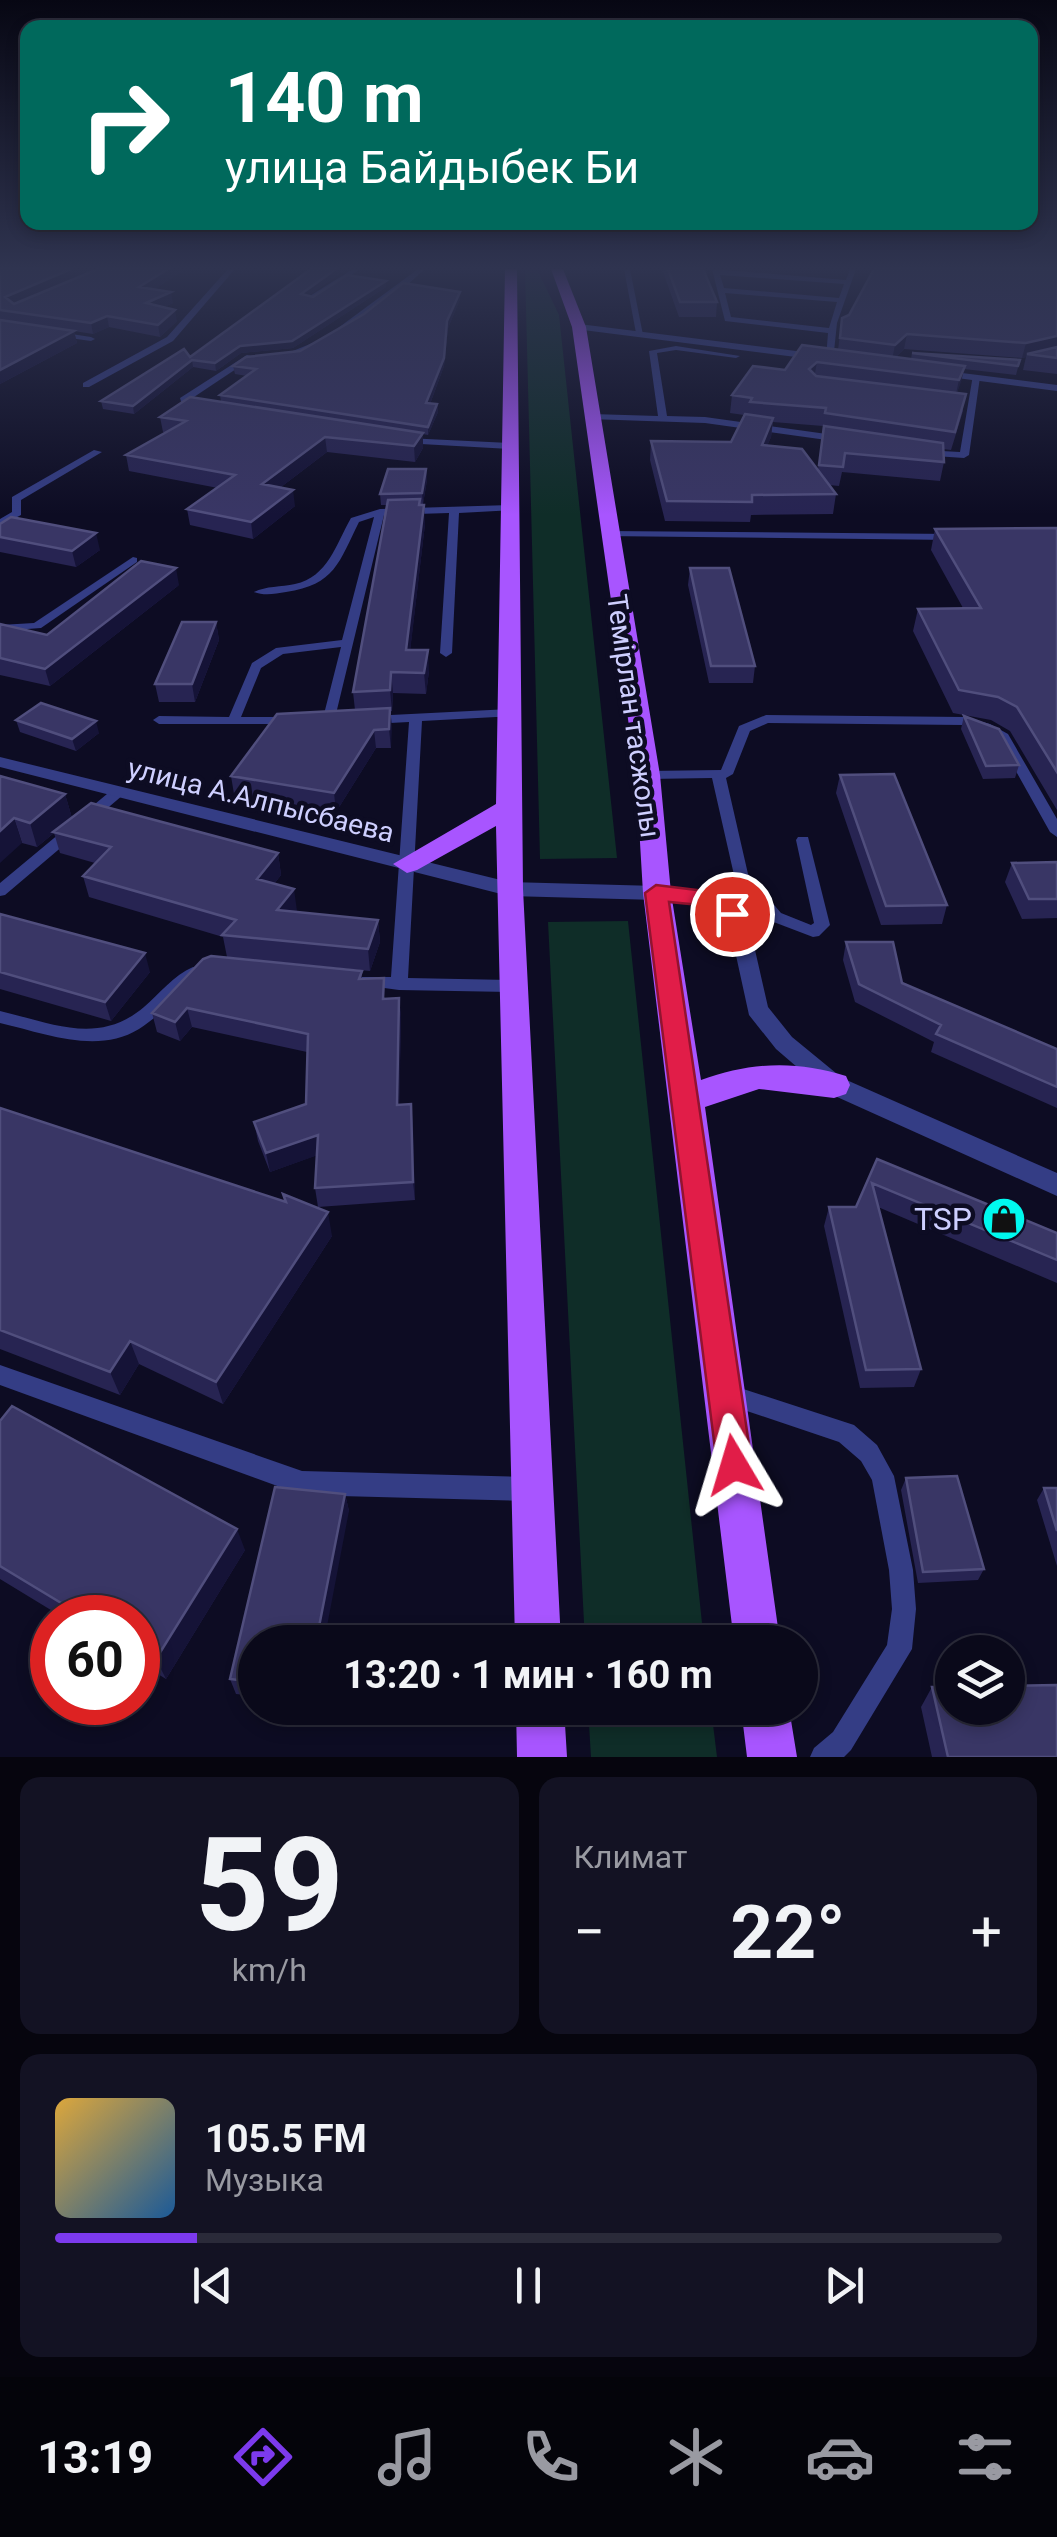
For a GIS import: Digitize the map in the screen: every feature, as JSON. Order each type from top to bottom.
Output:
[{"type":"main road","points":[[512,351],[509,889],[537,1625]]},
{"type":"main road","name":"Темірлан тасжолы","points":[[582,351],[648,776],[656,893],[688,1100],[755,1625]]},
{"type":"main road","points":[[405,864],[510,808]]},
{"type":"main road","points":[[688,1100],[750,1074],[776,1074],[834,1085]]},
{"type":"main road","points":[[541,1725],[542,1757]]},
{"type":"main road","points":[[767,1725],[772,1757]]},
{"type":"street","points":[[774,351],[846,361]]},
{"type":"street","points":[[928,371],[1057,388]]},
{"type":"street","name":"улица А.Алпысбаева","points":[[0,762],[509,889],[705,898],[732,914],[740,928],[757,1009],[784,1043],[834,1085],[1057,1185]]},
{"type":"lane","points":[[86,385],[149,351]]},
{"type":"lane","points":[[212,411],[186,406],[183,400],[244,359],[301,351]]},
{"type":"lane","points":[[653,351],[663,417]]},
{"type":"lane","points":[[698,351],[736,356]]},
{"type":"lane","points":[[830,359],[831,351]]},
{"type":"lane","points":[[902,449],[964,455],[976,378]]},
{"type":"lane","points":[[952,403],[972,406]]},
{"type":"lane","points":[[592,417],[663,417],[844,440]]},
{"type":"lane","points":[[388,438],[511,446]]},
{"type":"lane","points":[[0,524],[17,513],[16,499],[97,452]]},
{"type":"lane","points":[[260,592],[306,588],[324,580],[354,520],[380,512],[510,508]]},
{"type":"lane","points":[[446,652],[454,509]]},
{"type":"lane","points":[[328,722],[380,512]]},
{"type":"lane","points":[[608,534],[959,537]]},
{"type":"lane","points":[[0,628],[37,626],[133,560]]},
{"type":"lane","points":[[234,718],[256,666],[280,651],[348,643]]},
{"type":"lane","points":[[363,720],[510,713]]},
{"type":"lane","points":[[399,984],[416,718]]},
{"type":"lane","points":[[648,776],[719,777],[731,770],[744,729],[766,719],[964,721],[1003,737],[1057,832]]},
{"type":"lane","points":[[159,720],[346,721]]},
{"type":"lane","points":[[719,777],[741,875],[776,917],[813,932],[822,925],[804,840]]},
{"type":"lane","points":[[0,891],[118,792]]},
{"type":"lane","points":[[0,1017],[109,1034],[129,1028],[191,973],[214,965]]},
{"type":"lane","points":[[344,979],[512,986]]},
{"type":"lane","points":[[0,1375],[302,1483],[532,1490]]},
{"type":"lane","points":[[726,1394],[846,1433],[869,1453],[883,1476],[902,1570],[904,1609],[899,1648],[842,1741],[824,1757]]},
{"type":"green space","points":[[527,351],[563,351],[617,858],[540,859]]},
{"type":"green space","points":[[628,921],[702,1625],[584,1625],[548,922]]},
{"type":"green space","points":[[589,1725],[713,1725],[717,1757],[591,1757]]},
{"type":"building","points":[[0,351],[36,351],[0,370]]},
{"type":"building","points":[[181,351],[190,357],[198,351],[233,351],[215,363],[192,360],[133,406],[101,401]]},
{"type":"building","points":[[300,351],[445,351],[426,403],[437,404],[428,427],[220,395],[256,369],[233,366],[246,357]]},
{"type":"building","points":[[798,351],[849,351],[965,366],[959,380],[817,362],[809,369],[816,376],[966,394],[955,432],[825,413],[826,408],[750,402],[752,398],[732,395],[753,366],[785,370]]},
{"type":"building","points":[[1057,351],[1057,358],[1027,354]]},
{"type":"building","points":[[912,353],[1020,360],[1018,366]]},
{"type":"building","points":[[190,397],[423,433],[414,446],[325,437],[262,484],[293,490],[251,522],[187,509],[235,475],[126,455],[186,421],[160,417]]},
{"type":"building","points":[[745,414],[773,418],[762,445],[802,449],[836,494],[752,495],[752,502],[667,501],[651,441],[731,442]]},
{"type":"building","points":[[824,426],[943,443],[944,462],[845,453],[843,467],[819,465]]},
{"type":"building","points":[[388,469],[426,469],[422,493],[380,494]]},
{"type":"building","points":[[420,499],[419,505],[424,505],[406,650],[428,650],[424,673],[391,672],[390,690],[353,692],[388,500]]},
{"type":"building","points":[[11,517],[96,533],[72,551],[0,537],[0,524]]},
{"type":"building","points":[[1057,528],[1057,772],[1017,707],[998,697],[959,690],[918,609],[981,608],[935,529]]},
{"type":"building","points":[[141,561],[176,568],[45,669],[0,658],[0,624],[47,635]]},
{"type":"building","points":[[690,568],[729,568],[755,666],[711,666]]},
{"type":"building","points":[[182,622],[216,622],[192,684],[155,684]]},
{"type":"building","points":[[41,703],[96,721],[72,739],[16,720]]},
{"type":"building","points":[[390,708],[389,729],[374,730],[334,793],[231,776],[277,714]]},
{"type":"building","points":[[964,716],[999,729],[1019,765],[986,766]]},
{"type":"building","points":[[894,774],[947,905],[886,906],[840,775]]},
{"type":"building","points":[[0,776],[65,794],[30,823],[14,818],[0,831]]},
{"type":"building","points":[[91,803],[278,853],[257,879],[294,889],[277,910],[378,920],[368,949],[222,935],[236,920],[83,876],[111,847],[53,832]]},
{"type":"building","points":[[1057,862],[1057,899],[1029,899],[1012,863]]},
{"type":"building","points":[[0,914],[145,953],[105,1002],[0,972]]},
{"type":"building","points":[[846,942],[893,942],[902,983],[1057,1049],[1057,1087],[936,1034],[941,1025],[859,984]]},
{"type":"building","points":[[211,956],[362,971],[359,979],[384,978],[383,999],[399,998],[397,1105],[411,1104],[413,1182],[315,1188],[318,1135],[266,1153],[254,1122],[306,1104],[308,1034],[187,1008],[175,1022],[152,1013],[203,959]]},
{"type":"building","points":[[0,1108],[286,1202],[283,1194],[328,1212],[216,1382],[130,1341],[110,1372],[0,1330]]},
{"type":"building","points":[[877,1159],[1057,1233],[1057,1260],[872,1183],[921,1369],[866,1370],[829,1207],[856,1207]]},
{"type":"building","points":[[12,1406],[237,1529],[160,1653],[160,1595],[48,1595],[0,1566],[0,1421]]},
{"type":"building","points":[[957,1476],[984,1569],[923,1572],[906,1478]]},
{"type":"building","points":[[275,1487],[345,1494],[319,1625],[243,1625]]},
{"type":"building","points":[[1044,1488],[1057,1488],[1057,1531]]},
{"type":"building","points":[[238,1645],[238,1680],[230,1679]]},
{"type":"building","points":[[1057,1685],[1057,1757],[948,1757],[941,1725],[1025,1725],[1025,1686]]},
{"type":"place","name":"TSP","points":[[1004,1219]]},
{"type":"route","points":[[732,914],[705,898],[656,893],[688,1100],[734,1465]]}]
